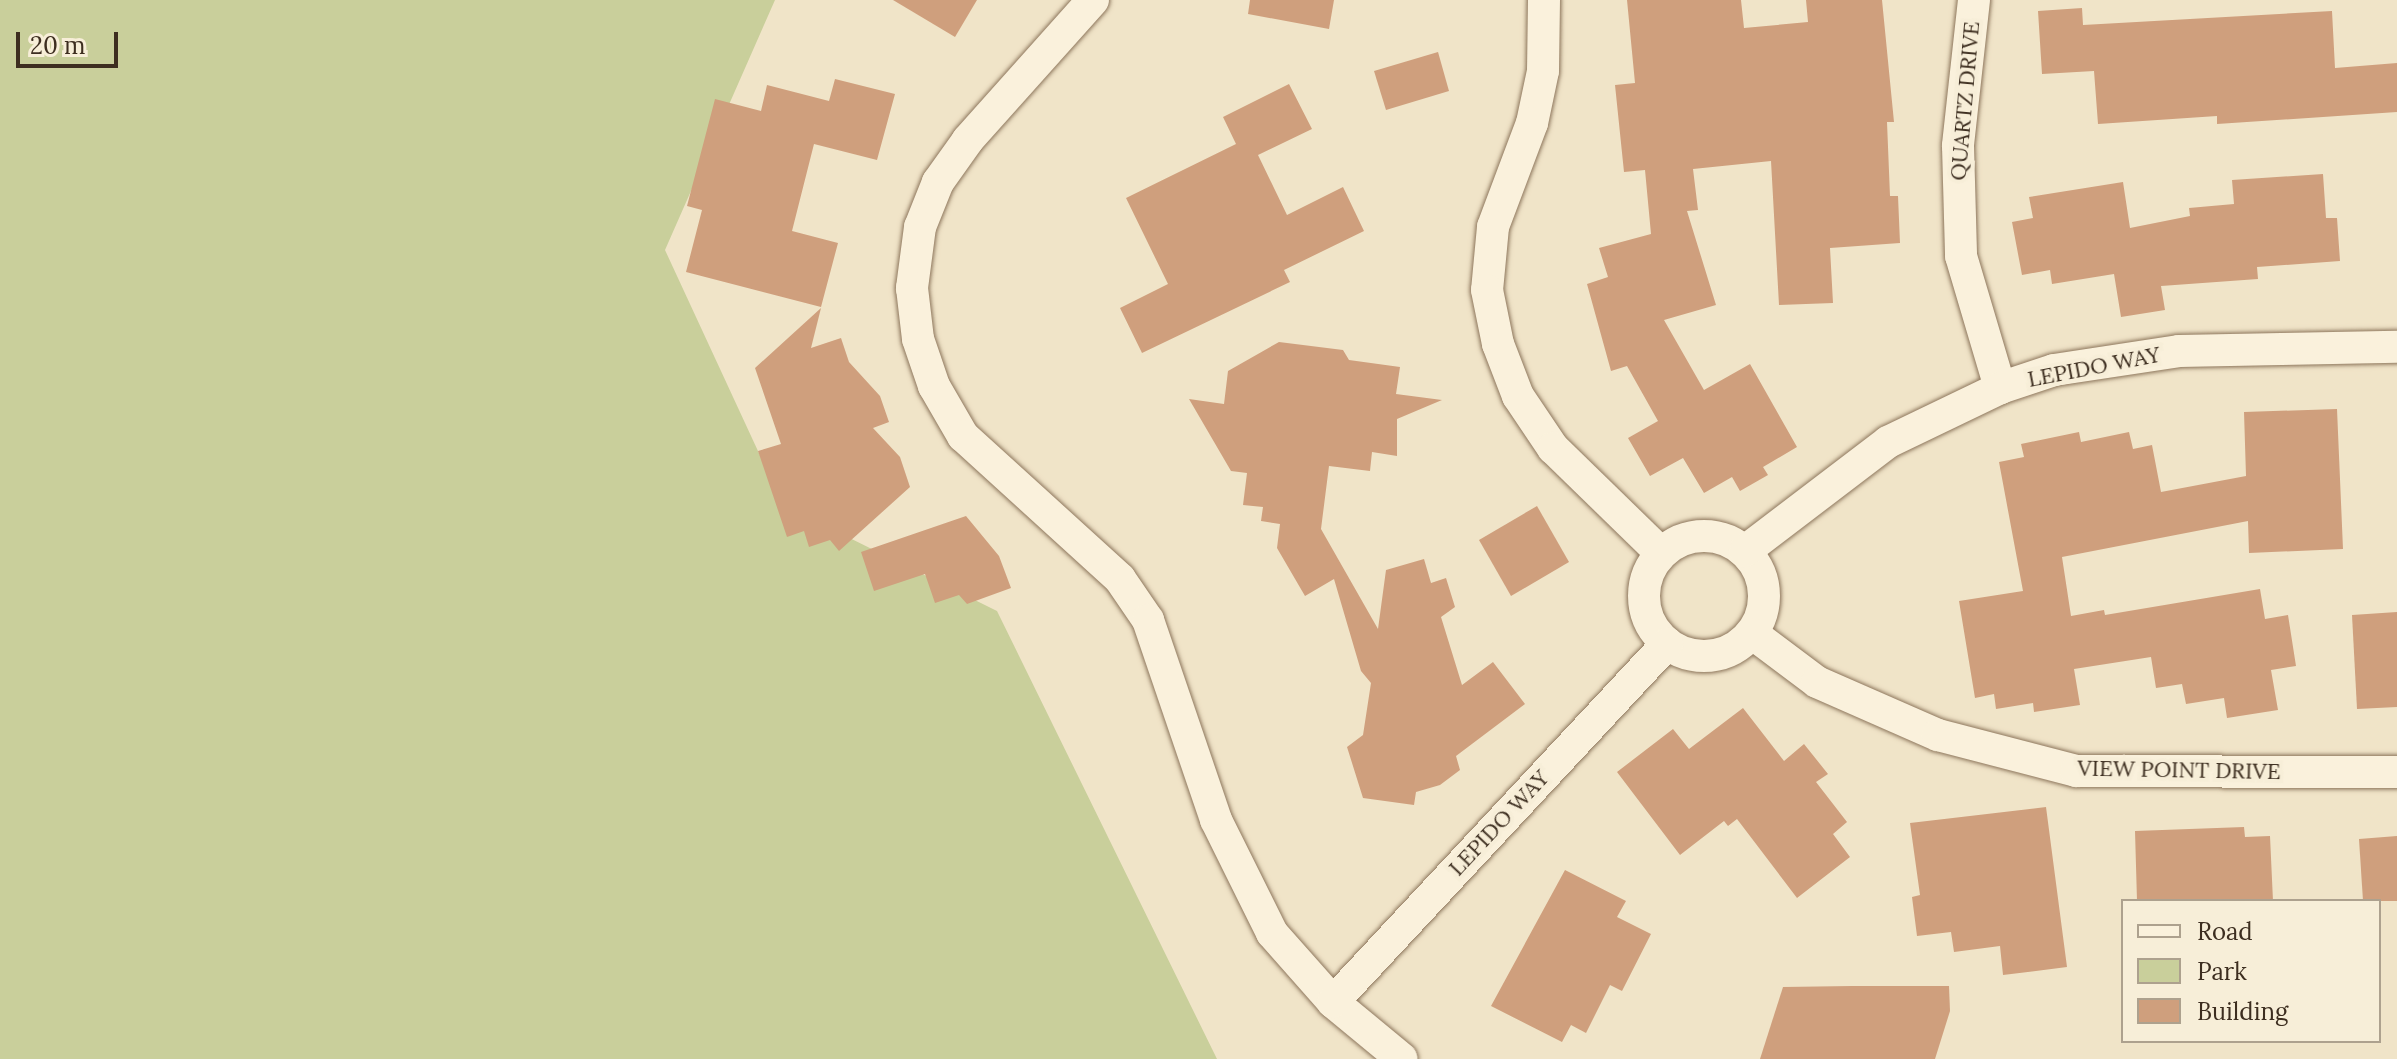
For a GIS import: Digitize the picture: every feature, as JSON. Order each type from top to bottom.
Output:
[{"type":"street","points":[[1093,0],[968,140],[938,182],[920,227],[912,288],[918,339],[934,386],[963,436],[1120,579],[1148,620],[1241,877],[1272,933],[1333,1002],[1402,1059]]},
{"type":"street","points":[[1544,0],[1543,71],[1532,123],[1493,227],[1487,290],[1498,344],[1518,396],[1553,448],[1661,553]]},
{"type":"street","name":"QUARTZ DRIVE","points":[[1974,0],[1958,146],[1961,256],[2000,388]]},
{"type":"street","name":"LEPIDO WAY","points":[[1745,551],[1888,442],[2000,388],[2054,370],[2179,351],[2397,347]]},
{"type":"street","points":[[1707,535],[1745,551],[1761,573],[1766,594],[1753,634],[1732,651],[1712,657],[1691,656],[1667,644],[1645,612],[1643,591],[1661,553],[1685,538],[1707,535]]},
{"type":"street","name":"VIEW POINT DRIVE","points":[[1753,634],[1817,682],[1938,735],[2076,771],[2397,772]]},
{"type":"street","name":"LEPIDO WAY","points":[[1333,1002],[1667,644]]},
{"type":"green space","points":[[0,0],[775,0],[665,250],[783,505],[997,611],[1217,1059],[0,1059]]},
{"type":"building","points":[[893,0],[977,0],[955,37]]},
{"type":"building","points":[[1250,0],[1334,0],[1329,29],[1248,14]]},
{"type":"building","points":[[1627,0],[1741,0],[1744,28],[1808,22],[1806,0],[1882,0],[1894,122],[1887,122],[1890,196],[1898,196],[1900,243],[1830,248],[1833,303],[1779,305],[1771,161],[1693,169],[1698,210],[1687,211],[1716,305],[1664,320],[1704,390],[1750,364],[1797,447],[1763,467],[1768,475],[1740,491],[1732,477],[1704,493],[1683,458],[1650,476],[1628,438],[1658,421],[1627,366],[1611,371],[1587,284],[1608,277],[1599,248],[1651,234],[1645,170],[1624,172],[1615,85],[1635,83]]},
{"type":"building","points":[[2082,8],[2083,25],[2332,11],[2335,68],[2397,63],[2397,112],[2217,124],[2217,116],[2098,124],[2094,71],[2042,74],[2038,11]]},
{"type":"building","points":[[1438,52],[1449,91],[1386,110],[1374,71]]},
{"type":"building","points":[[835,79],[895,94],[877,160],[814,144],[792,231],[838,243],[821,307],[686,272],[702,210],[687,206],[715,99],[761,111],[767,85],[829,101]]},
{"type":"building","points":[[1289,84],[1312,129],[1258,155],[1287,215],[1343,187],[1364,231],[1284,270],[1290,282],[1142,353],[1120,308],[1168,284],[1126,198],[1236,144],[1223,117]]},
{"type":"building","points":[[2323,174],[2326,218],[2337,218],[2340,261],[2257,267],[2258,279],[2161,286],[2165,310],[2121,317],[2114,274],[2052,284],[2050,270],[2022,275],[2012,222],[2033,218],[2029,197],[2123,182],[2130,228],[2190,216],[2189,208],[2234,204],[2232,180]]},
{"type":"building","points":[[821,308],[811,348],[841,338],[849,362],[880,396],[889,422],[873,428],[900,457],[910,487],[839,551],[830,540],[809,547],[804,531],[787,537],[758,451],[781,444],[755,368]]},
{"type":"building","points":[[1279,342],[1343,350],[1349,360],[1400,367],[1396,394],[1442,400],[1397,419],[1397,456],[1372,452],[1370,471],[1329,466],[1321,529],[1378,629],[1386,570],[1424,559],[1431,583],[1446,578],[1455,607],[1441,617],[1462,685],[1493,662],[1525,704],[1456,756],[1460,770],[1440,785],[1416,792],[1414,805],[1363,798],[1347,747],[1363,735],[1371,683],[1361,671],[1334,579],[1305,596],[1277,548],[1280,524],[1261,521],[1263,507],[1243,505],[1247,473],[1231,471],[1189,399],[1224,404],[1228,371]]},
{"type":"building","points":[[2337,409],[2343,549],[2249,553],[2248,521],[2062,557],[2071,616],[2104,610],[2105,615],[2260,589],[2265,619],[2288,615],[2296,666],[2271,670],[2278,710],[2227,718],[2224,698],[2186,704],[2182,684],[2156,688],[2151,657],[2074,669],[2080,705],[2034,712],[2033,703],[1996,709],[1994,694],[1975,698],[1959,601],[2023,591],[1999,462],[2024,457],[2021,444],[2079,432],[2081,442],[2129,432],[2133,449],[2152,445],[2161,492],[2246,476],[2244,412]]},
{"type":"building","points":[[1537,506],[1569,562],[1511,596],[1479,540]]},
{"type":"building","points":[[966,516],[999,556],[1011,588],[967,604],[959,595],[935,603],[925,574],[874,591],[861,552]]},
{"type":"building","points":[[2397,612],[2397,707],[2357,709],[2352,615]]},
{"type":"building","points":[[1743,708],[1784,761],[1804,744],[1828,774],[1816,782],[1847,822],[1833,834],[1850,857],[1797,898],[1737,819],[1728,826],[1724,821],[1680,855],[1617,772],[1673,729],[1689,749]]},
{"type":"building","points":[[2046,807],[2067,967],[2003,975],[2000,946],[1954,952],[1951,932],[1917,936],[1912,897],[1920,895],[1910,823]]},
{"type":"building","points":[[2244,827],[2245,837],[2270,836],[2273,899],[2137,899],[2135,831]]},
{"type":"building","points":[[2397,836],[2397,901],[2363,899],[2359,839]]},
{"type":"building","points":[[1565,870],[1626,901],[1617,917],[1651,934],[1622,991],[1610,985],[1586,1033],[1571,1025],[1562,1042],[1491,1006]]},
{"type":"building","points":[[1949,986],[1950,1011],[1935,1059],[1760,1059],[1783,987]]}]
